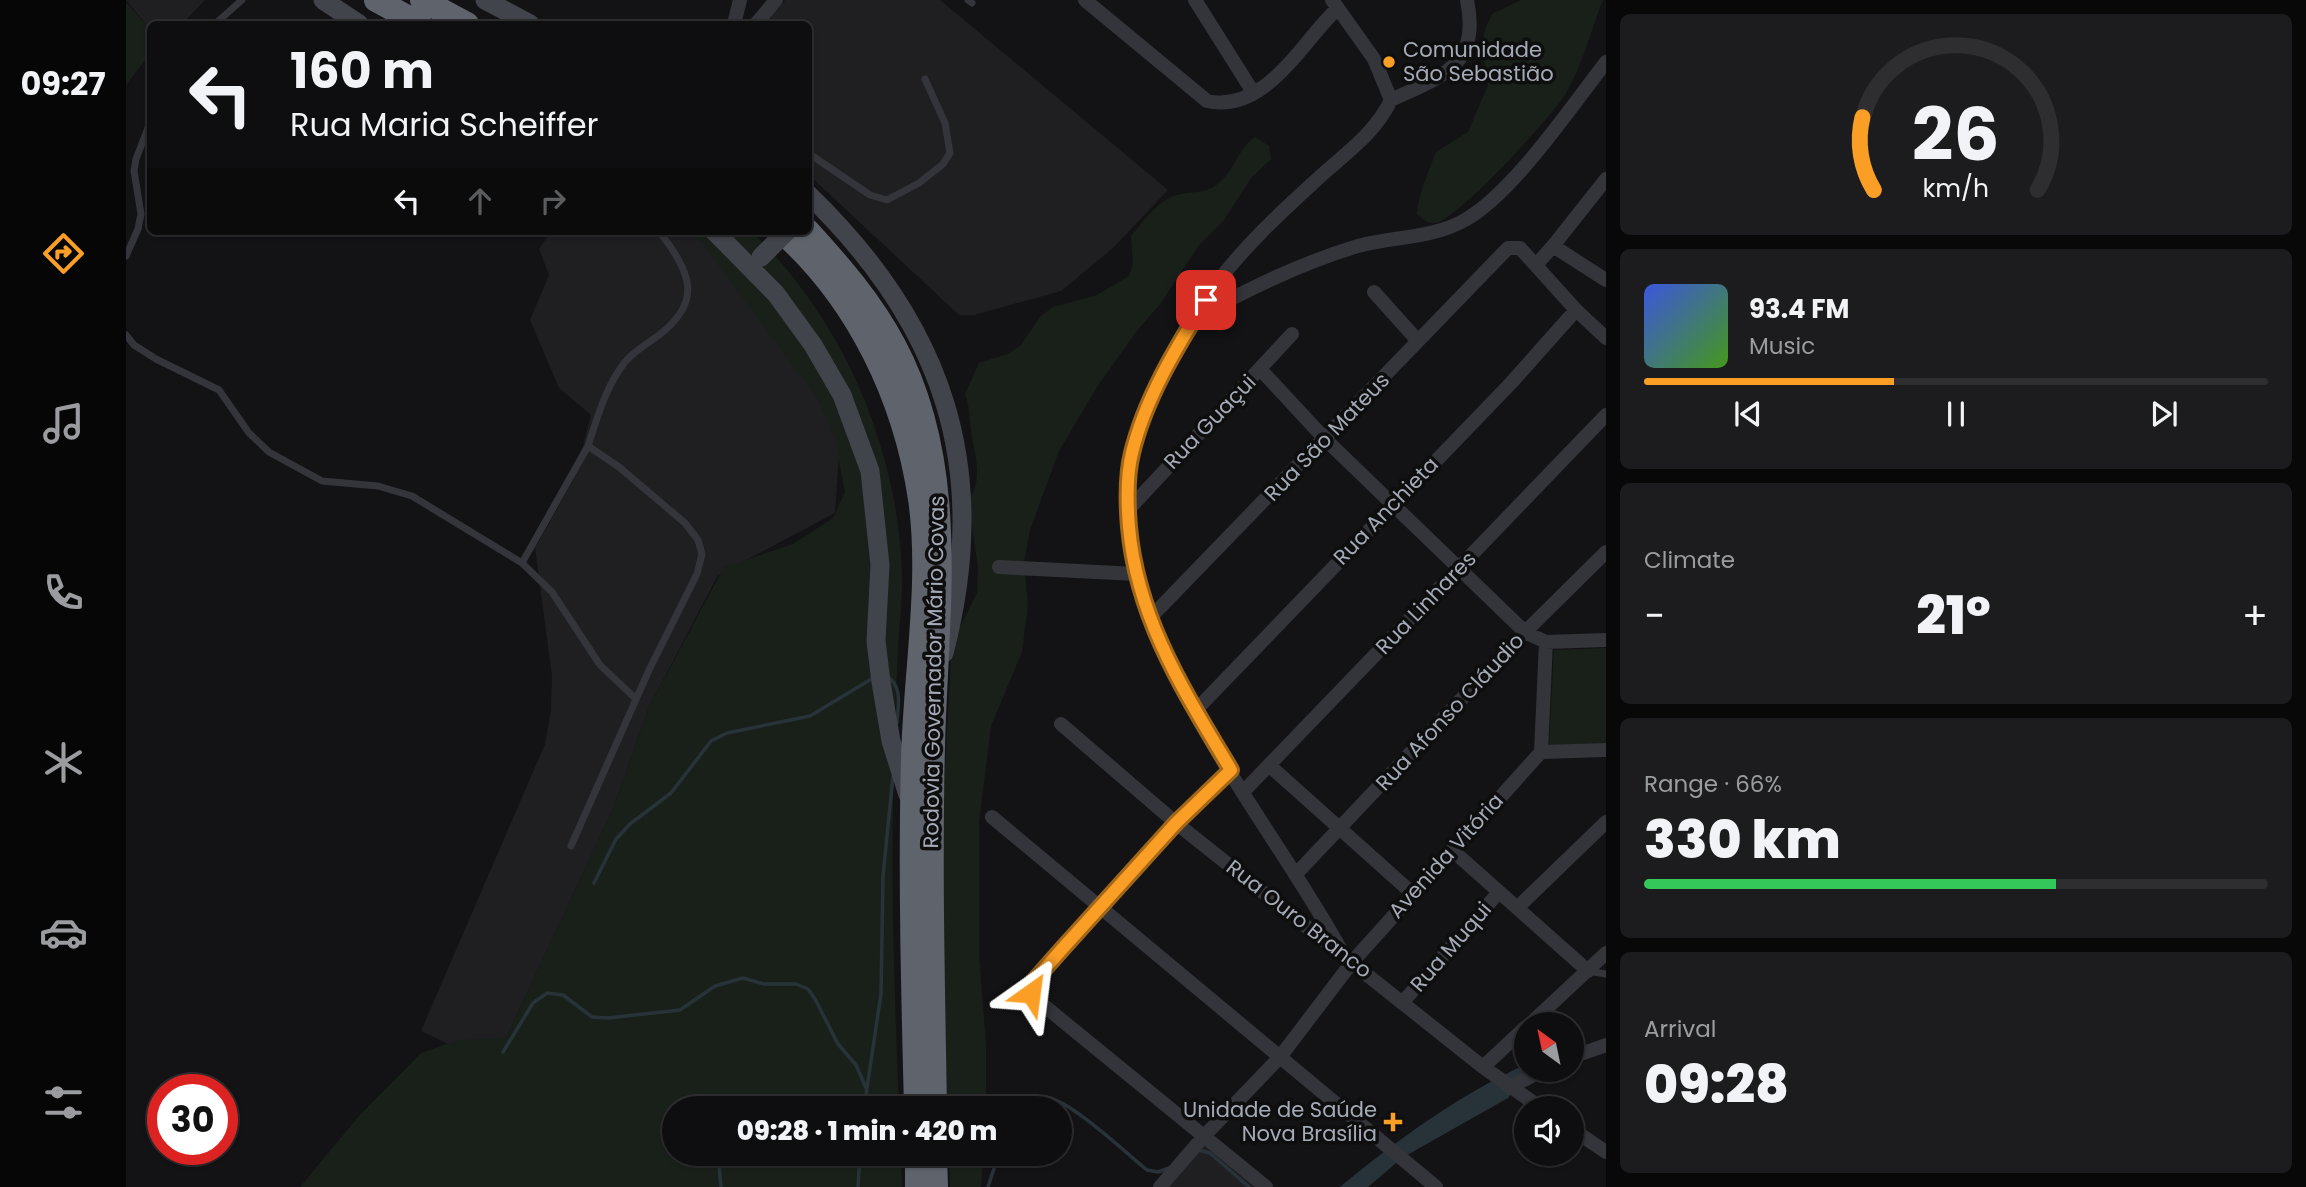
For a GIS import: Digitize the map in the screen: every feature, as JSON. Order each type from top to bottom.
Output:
[{"type":"highway","points":[[376,0],[414,21]]},
{"type":"highway","points":[[422,0],[461,21]]},
{"type":"highway","points":[[456,0],[474,21]]},
{"type":"highway","name":"Rodovia Governador Mário Covas","points":[[785,235],[822,274],[853,317],[883,373],[905,432],[920,499],[922,529],[912,808],[916,1096]]},
{"type":"highway","name":"Rodovia Governador Mário Covas","points":[[812,235],[845,271],[890,337],[906,372],[925,427],[937,488],[940,547],[932,841],[935,1096]]},
{"type":"highway","points":[[917,1166],[917,1187]]},
{"type":"highway","points":[[935,1166],[936,1187]]},
{"type":"street","points":[[323,0],[354,21]]},
{"type":"street","points":[[485,0],[524,21]]},
{"type":"street","points":[[735,21],[740,0]]},
{"type":"street","points":[[758,21],[776,0]]},
{"type":"street","points":[[1085,0],[1207,101],[1221,104],[1253,92],[1290,63],[1335,4],[1374,59],[1391,100]]},
{"type":"street","points":[[1195,0],[1253,92]]},
{"type":"street","points":[[1347,956],[1195,711],[1160,647],[1136,574],[1128,510],[1131,454],[1148,406],[1195,317],[1217,284],[1271,225],[1370,133],[1391,100],[1457,64],[1470,40],[1471,22],[1467,0]]},
{"type":"street","points":[[1195,317],[1297,268],[1360,246],[1422,236],[1466,220],[1505,189],[1606,62]]},
{"type":"street","points":[[1606,179],[1536,265],[1576,310],[1606,338]]},
{"type":"street","points":[[812,202],[858,247],[897,298],[920,338],[950,419],[962,506],[962,557],[958,600],[936,685]]},
{"type":"street","name":"Rodovia Governador Mário Covas","points":[[719,235],[756,262],[813,345],[842,395],[870,471],[880,565],[877,641],[881,682],[891,740],[912,808]]},
{"type":"street","points":[[756,262],[783,235]]},
{"type":"street","name":"Rua São Mateus","points":[[1150,618],[1502,253],[1514,246],[1520,248],[1536,265]]},
{"type":"street","points":[[1553,246],[1606,280]]},
{"type":"street","points":[[1374,292],[1419,341]]},
{"type":"street","name":"Rua Anchieta","points":[[1195,711],[1511,383],[1576,310]]},
{"type":"street","name":"Rua Guaçui","points":[[1128,510],[1292,334]]},
{"type":"street","points":[[1260,369],[1325,439],[1525,632],[1546,642],[1606,640]]},
{"type":"street","name":"Rua Linhares","points":[[1244,791],[1606,415]]},
{"type":"street","name":"Rua Afonso Cláudio","points":[[1296,874],[1525,632],[1606,552]]},
{"type":"street","points":[[999,568],[1136,574]]},
{"type":"street","points":[[1546,642],[1541,752],[1606,750]]},
{"type":"street","name":"Rua Ouro Branco","points":[[1061,724],[1176,823],[1523,1096]]},
{"type":"street","name":"Avenida Vitória","points":[[1160,1187],[1205,1135],[1280,1058],[1347,956],[1412,893],[1541,752]]},
{"type":"street","points":[[1270,766],[1412,893]]},
{"type":"street","points":[[1231,770],[1176,823],[1101,906],[1032,983],[1031,993],[1266,1187]]},
{"type":"street","points":[[992,817],[1436,1187]]},
{"type":"street","points":[[1517,908],[1606,822]]},
{"type":"street","points":[[1452,850],[1588,971]]},
{"type":"street","name":"Rua Muqui","points":[[1402,1003],[1499,892]]},
{"type":"street","points":[[1543,1012],[1606,953]]},
{"type":"street","points":[[1483,1067],[1514,1038]]},
{"type":"street","points":[[1584,1053],[1606,1045]]},
{"type":"street","points":[[1510,1087],[1520,1082]]},
{"type":"street","points":[[1584,1137],[1606,1152]]},
{"type":"lane","points":[[218,21],[242,0]]},
{"type":"lane","points":[[812,156],[870,195],[887,200],[902,195],[943,164],[950,153],[945,123],[925,79]]},
{"type":"lane","points":[[126,256],[138,229],[141,214],[134,171],[147,131]]},
{"type":"lane","points":[[522,563],[588,446],[616,373],[628,359],[676,320],[689,300],[687,279],[677,255],[662,235]]},
{"type":"lane","points":[[126,335],[134,345],[156,359],[219,390],[232,404],[249,433],[269,452],[322,481],[378,486],[412,496],[522,563],[552,592],[600,665],[636,699]]},
{"type":"lane","points":[[571,846],[636,699],[697,574],[702,554],[698,540],[685,523],[619,467],[588,446]]},
{"type":"lane","points":[[1588,971],[1606,974]]},
{"type":"shaded area","points":[[126,0],[205,0],[185,21],[147,21],[147,25]]},
{"type":"shaded area","points":[[785,0],[940,0],[1168,190],[1113,248],[1061,291],[974,315],[959,315],[812,178],[812,21],[768,21]]},
{"type":"shaded area","points":[[1521,0],[1603,0],[1577,72],[1557,106],[1524,144],[1464,204],[1436,223],[1428,222],[1417,214],[1424,183],[1436,152],[1468,132],[1488,85],[1482,49],[1485,29],[1492,14]]},
{"type":"shaded area","points":[[126,2],[147,26],[147,58],[126,85]]},
{"type":"shaded area","points":[[1255,137],[1269,146],[1271,159],[1251,178],[1224,220],[1199,245],[1161,303],[1136,332],[1097,387],[1059,451],[1030,530],[1024,562],[1028,605],[1022,652],[991,726],[979,822],[979,954],[986,1044],[986,1096],[947,1096],[941,843],[951,659],[957,633],[977,593],[978,567],[968,501],[976,484],[977,467],[965,394],[979,363],[1008,354],[1020,346],[1041,316],[1053,307],[1097,295],[1129,276],[1133,264],[1131,236],[1149,214],[1171,197],[1204,191],[1216,185],[1227,175],[1245,146]]},
{"type":"shaded area","points":[[548,235],[706,235],[841,426],[835,513],[718,575],[649,707],[613,809],[506,1038],[448,1044],[421,1031],[545,744],[551,710],[552,676],[535,548],[575,477],[591,415],[559,388],[530,320],[549,275],[539,249]]},
{"type":"shaded area","points":[[696,235],[755,235],[784,266],[813,304],[859,387],[889,478],[898,525],[902,572],[895,707],[893,839],[899,1096],[662,1096],[662,1166],[901,1166],[902,1187],[300,1187],[359,1116],[421,1053],[459,1040],[506,1038],[613,809],[649,707],[724,567],[793,544],[833,518],[845,492],[834,436],[817,398]]},
{"type":"shaded area","points":[[1606,648],[1606,743],[1549,745],[1554,650]]},
{"type":"shaded area","points":[[1514,1070],[1514,1082],[1523,1082],[1508,1098],[1402,1158],[1368,1187],[1340,1187],[1429,1120]]},
{"type":"shaded area","points":[[1209,1142],[1262,1187],[1165,1187]]},
{"type":"shaded area","points":[[949,1166],[983,1166],[981,1187],[950,1187]]},
{"type":"waterway","points":[[887,676],[897,691],[897,723]]},
{"type":"waterway","points":[[594,883],[616,839],[630,824],[671,793],[711,741],[727,733],[810,716],[873,678]]},
{"type":"waterway","points":[[866,1096],[881,994],[883,876],[893,776]]},
{"type":"waterway","points":[[503,1052],[533,1003],[547,993],[563,995],[592,1017],[608,1018],[680,1010],[715,986],[743,978],[764,984],[796,984],[808,989],[838,1044],[856,1065],[866,1088]]},
{"type":"waterway","points":[[1072,1109],[1147,1170],[1158,1172],[1169,1168]]},
{"type":"waterway","points":[[1199,1150],[1210,1153],[1249,1187]]},
{"type":"waterway","points":[[719,1166],[721,1187]]},
{"type":"waterway","points":[[858,1187],[859,1166]]},
{"type":"waterway","points":[[988,1187],[995,1166]]},
{"type":"place","name":"Comunidade São Sebastião","points":[[1389,62]]},
{"type":"place","name":"Unidade de Saúde Nova Brasília","points":[[1393,1122]]},
{"type":"route","points":[[1031,993],[1032,983],[1063,948],[1176,823],[1231,770],[1160,647],[1138,584],[1131,549],[1128,510],[1127,483],[1131,454],[1148,406],[1206,300]]}]
